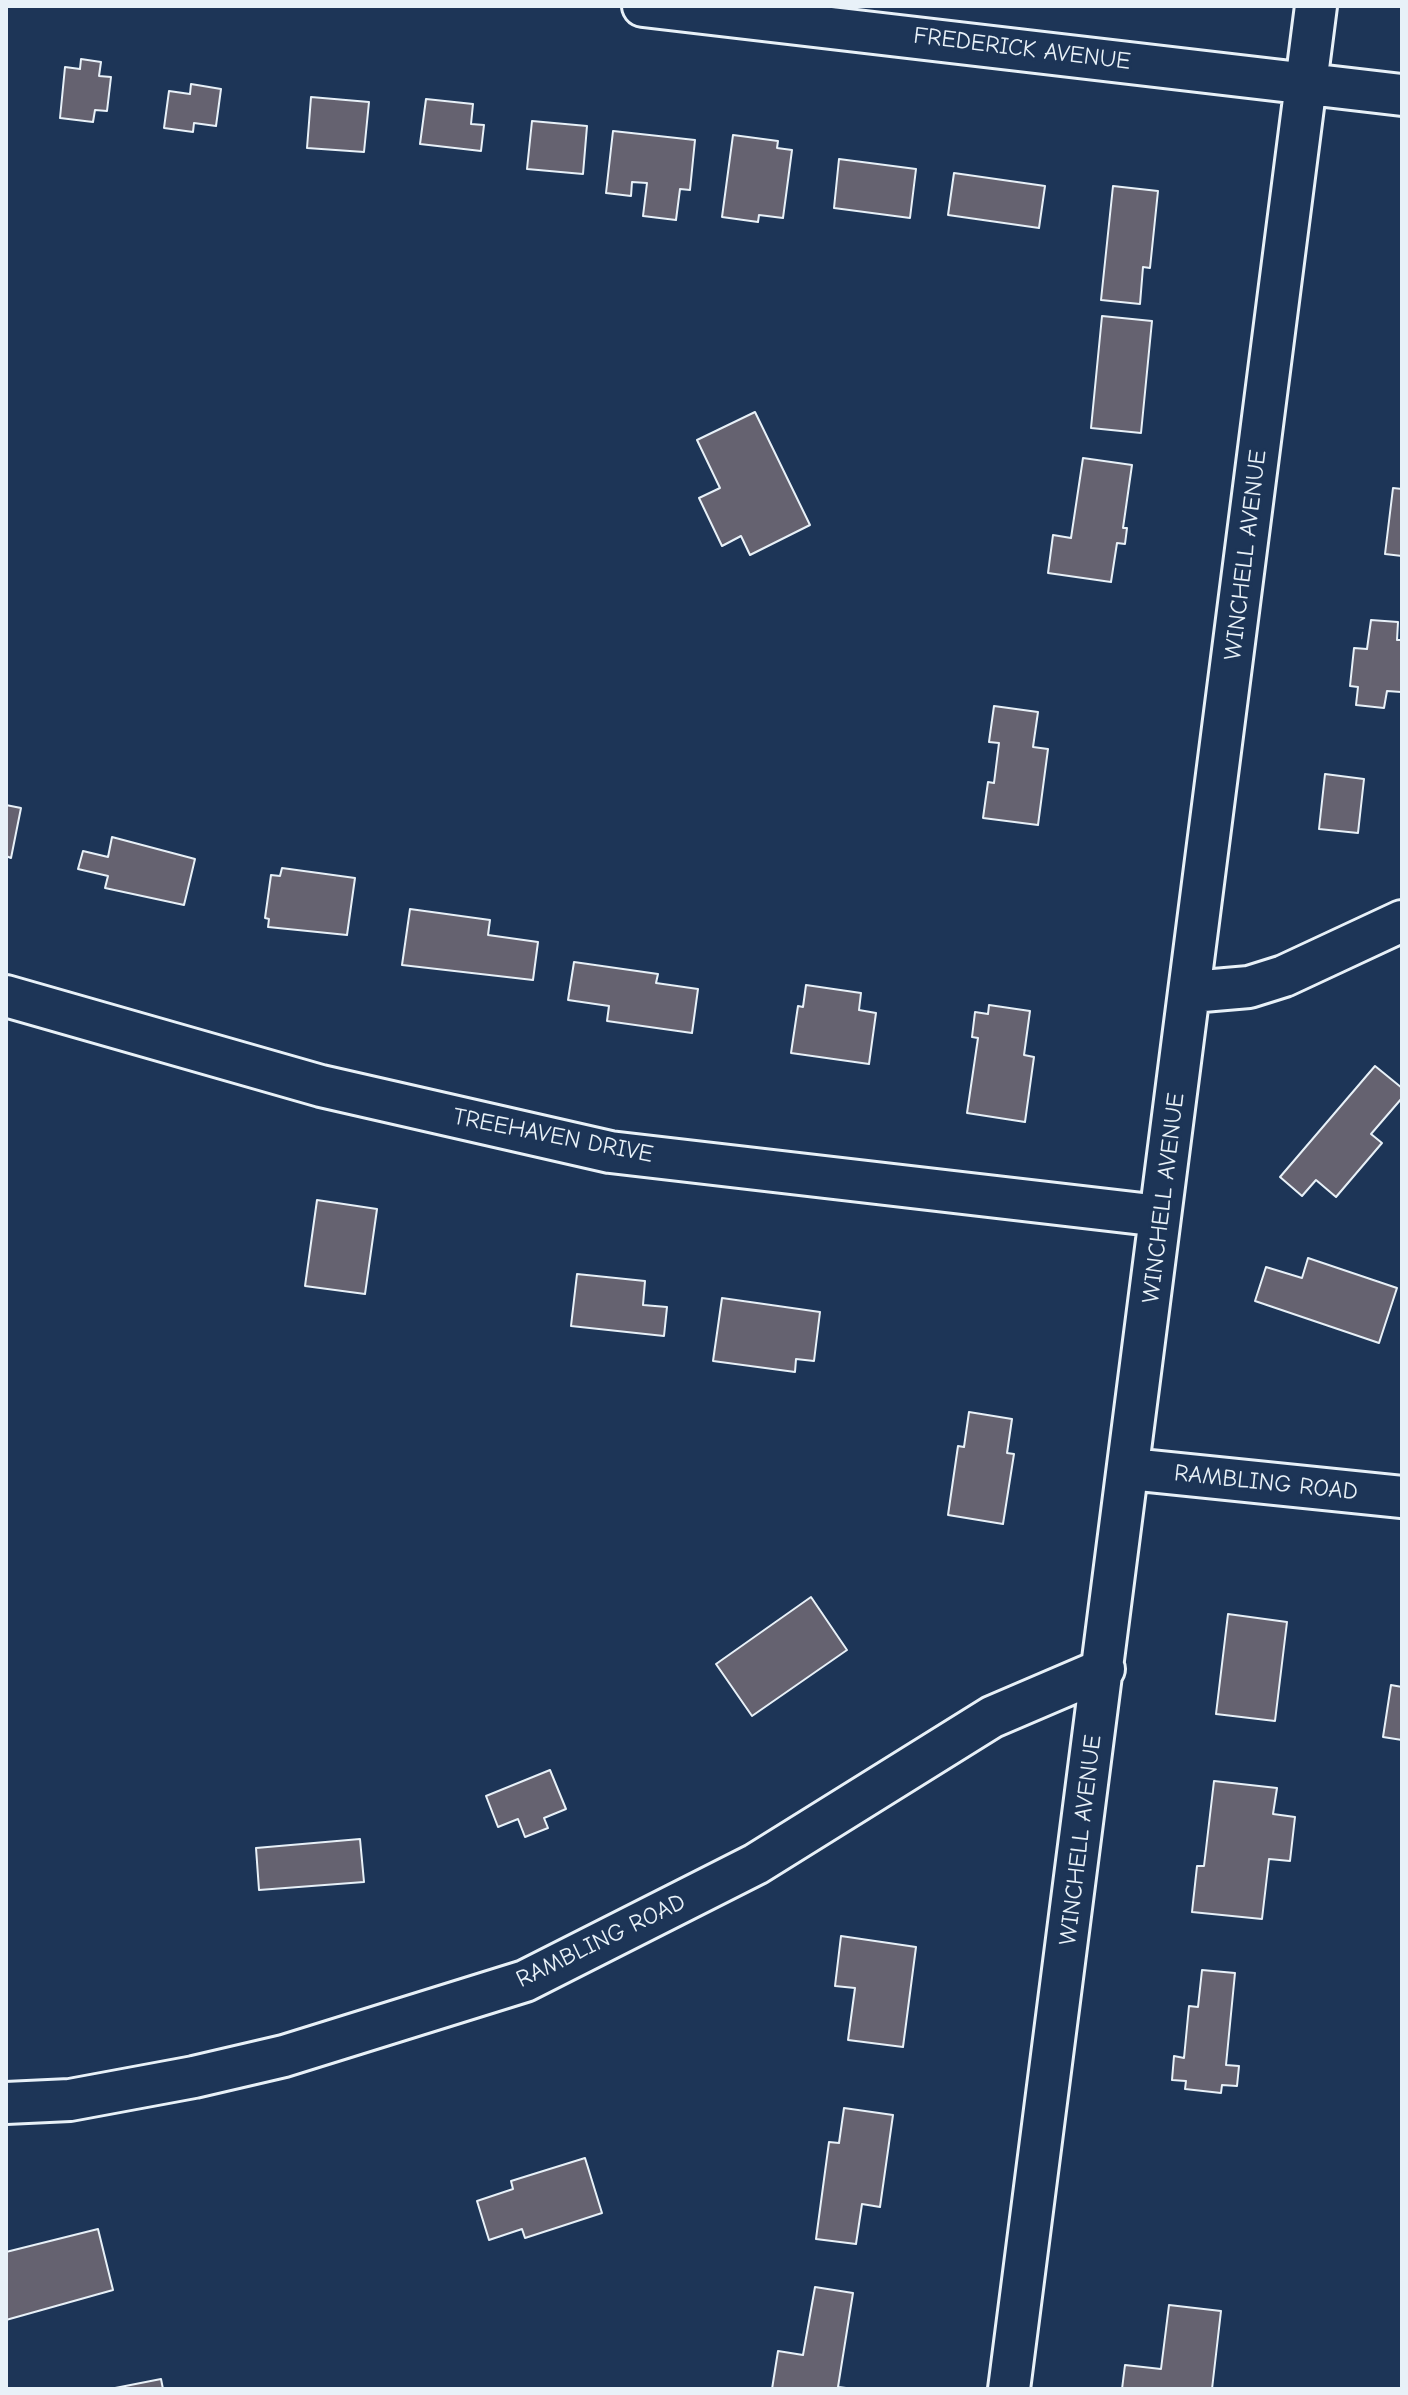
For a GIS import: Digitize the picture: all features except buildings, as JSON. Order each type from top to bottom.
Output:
[{"type":"street","name":"FREDERICK AVENUE","points":[[643,6],[1402,95]]},
{"type":"street","name":"WINCHELL AVENUE","points":[[1009,2389],[1130,1469],[1316,6]]},
{"type":"street","points":[[1191,992],[1249,987],[1284,976],[1402,921]]},
{"type":"street","name":"TREEHAVEN DRIVE","points":[[6,996],[321,1086],[610,1152],[1160,1216]]},
{"type":"street","name":"RAMBLING ROAD","points":[[1130,1469],[1402,1497]]},
{"type":"street","name":"RAMBLING ROAD","points":[[6,2103],[70,2100],[194,2077],[284,2056],[525,1981],[756,1864],[992,1717],[1104,1669]]}]
